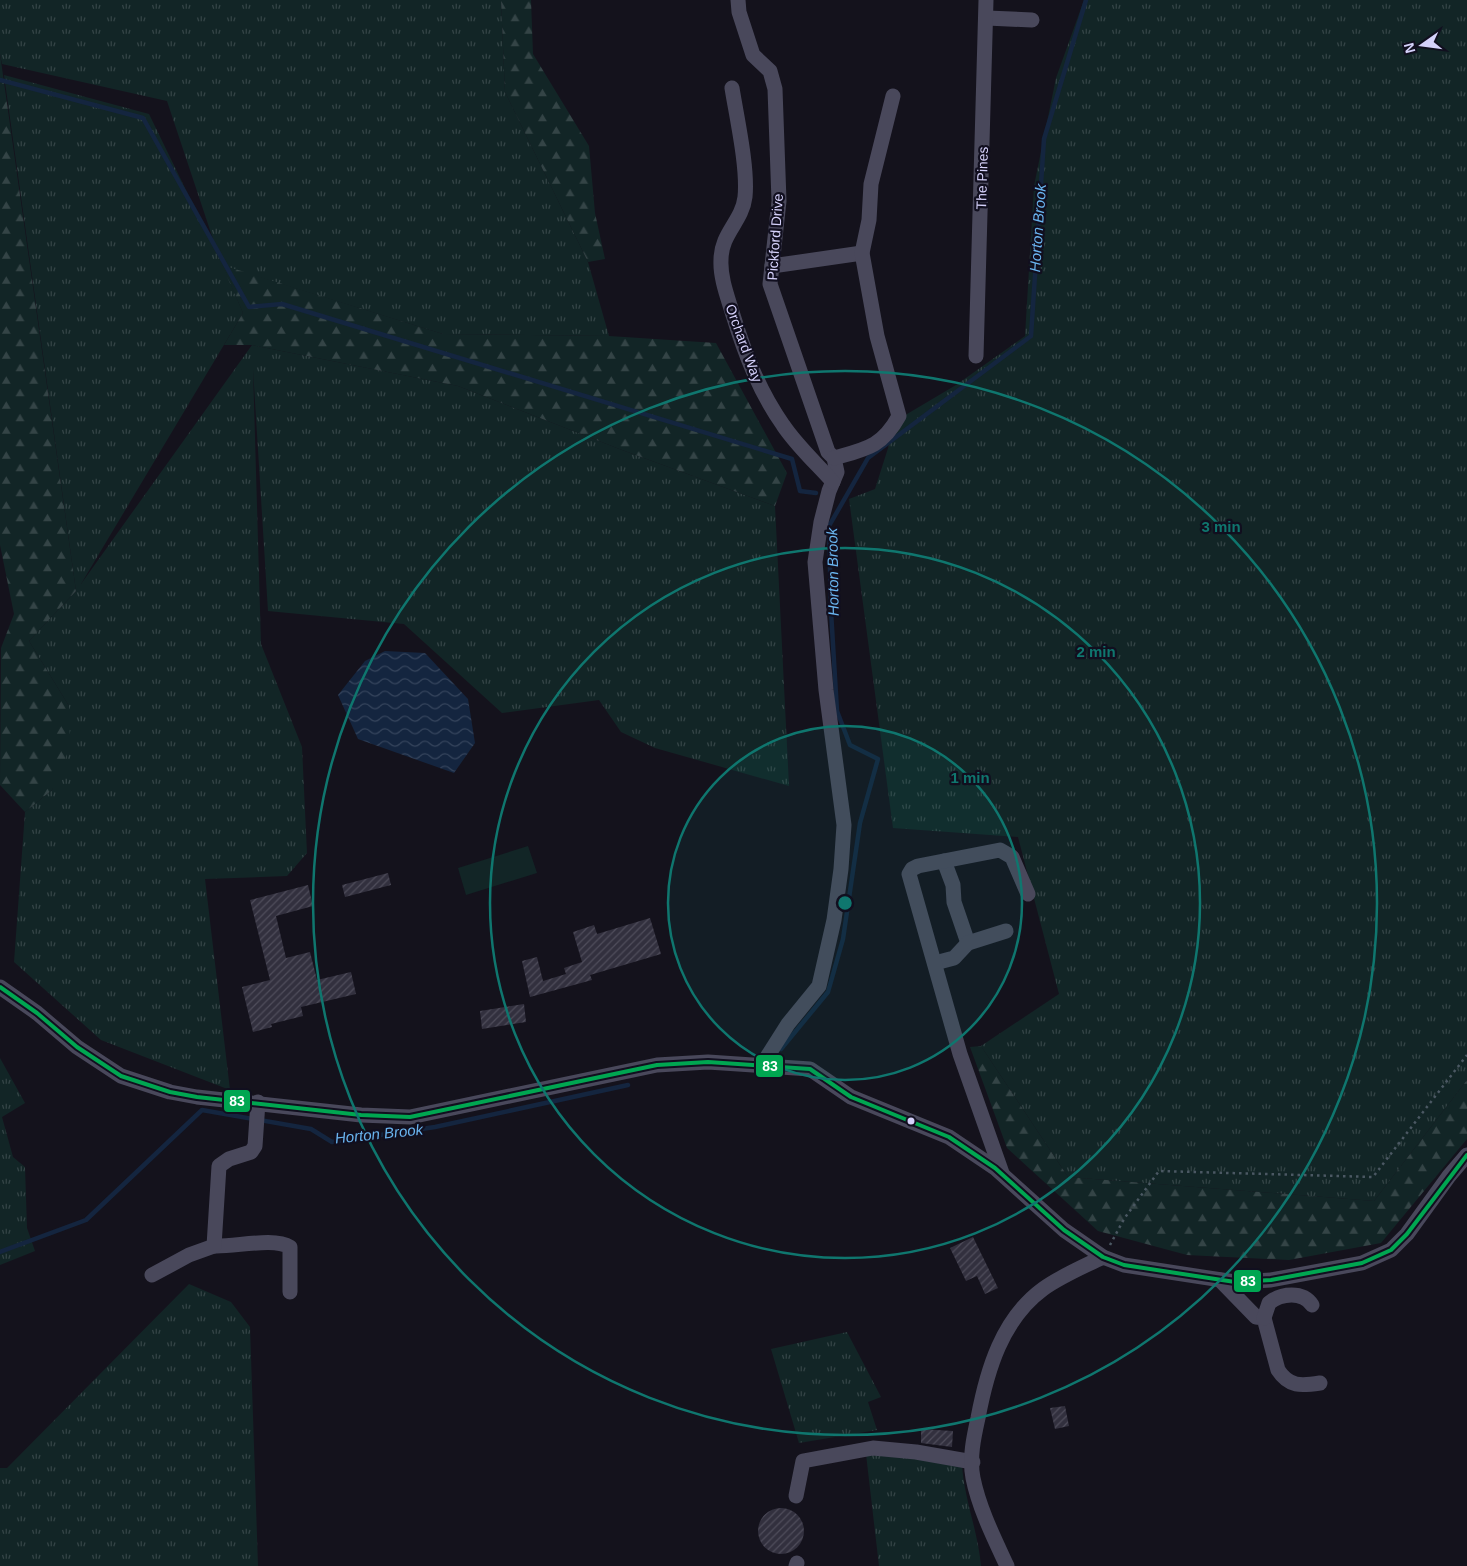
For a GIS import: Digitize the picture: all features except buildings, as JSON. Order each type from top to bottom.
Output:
[{"type":"street","name":"Pickford Drive","points":[[738,0],[739,12],[753,55],[770,71],[775,89],[778,201],[770,284],[835,471]]},
{"type":"street","name":"The Pines","points":[[976,356],[987,18],[986,0]]},
{"type":"street","points":[[987,18],[1032,20]]},
{"type":"street","name":"Orchard Way","points":[[732,88],[740,138],[745,198],[739,214],[723,239],[720,261],[725,288],[747,359],[762,392],[783,427],[835,471]]},
{"type":"street","points":[[762,1065],[788,1024],[819,986],[834,920],[841,869],[844,825],[826,690],[816,562],[821,522],[835,471],[872,448],[890,432],[900,416],[876,336],[862,253],[868,220],[871,184],[893,96]]},
{"type":"street","points":[[772,266],[862,253]]},
{"type":"street","points":[[1003,1175],[960,1054],[909,874],[912,869],[918,866],[1000,850],[1006,851],[1016,864],[1028,894]]},
{"type":"street","points":[[944,861],[953,885],[954,902],[968,943]]},
{"type":"street","points":[[935,963],[954,958],[968,943],[1006,931]]},
{"type":"street","points":[[0,988],[37,1013],[77,1047],[121,1076],[170,1092],[361,1115],[410,1117],[657,1065],[708,1062],[810,1069],[851,1097],[949,1137],[1003,1175],[1064,1230],[1103,1257],[1124,1264],[1220,1280],[1271,1280],[1314,1273],[1362,1263],[1391,1250],[1407,1234],[1449,1176],[1467,1155]]},
{"type":"street","points":[[214,1246],[219,1166],[229,1159],[252,1152],[258,1102]]},
{"type":"street","points":[[152,1275],[189,1255],[214,1246],[232,1247],[282,1242],[290,1247],[290,1292]]},
{"type":"street","points":[[1007,1566],[991,1532],[973,1477],[973,1440],[985,1380],[998,1348],[1018,1313],[1043,1289],[1103,1257]]},
{"type":"street","points":[[1220,1280],[1256,1317],[1264,1318]]},
{"type":"street","points":[[1312,1305],[1306,1298],[1297,1295],[1279,1297],[1269,1303],[1264,1318],[1278,1370],[1282,1376],[1297,1386],[1320,1383]]},
{"type":"street","points":[[796,1496],[803,1461],[873,1448],[916,1452],[973,1462]]},
{"type":"path","points":[[1103,1257],[1124,1219],[1159,1171],[1373,1177],[1467,1055]]},
{"type":"green space","points":[[0,0],[501,0],[505,92],[588,262],[609,336],[443,334],[223,266],[243,313],[81,584],[252,345],[458,386],[622,450],[775,506],[789,786],[655,748],[621,732],[599,700],[502,713],[404,624],[268,611],[253,369],[261,644],[302,747],[307,853],[287,876],[205,879],[230,1090],[101,1040],[14,962],[25,812],[52,790],[69,706],[29,641],[76,591],[4,75],[149,114],[220,260],[167,101],[2,64],[0,54]]},
{"type":"green space","points":[[501,0],[531,0],[533,54],[589,146],[595,213],[605,259],[588,262],[505,92]]},
{"type":"green space","points":[[1084,0],[1467,0],[1467,1080],[1374,1201],[1068,1177],[981,1046],[1059,994],[1018,837],[893,828],[849,499],[875,489],[897,420],[956,385],[1025,336],[1034,186],[1056,78]]},
{"type":"green space","points":[[0,54],[76,591],[29,641],[69,706],[70,747],[52,790],[25,812],[0,785],[1,648],[14,614],[0,545]]},
{"type":"green space","points":[[222,265],[443,334],[609,336],[716,343],[787,473],[775,506],[622,450],[458,386],[252,345],[224,345],[243,313]]},
{"type":"green space","points":[[528,846],[537,873],[466,895],[458,868]]},
{"type":"green space","points":[[981,1046],[1068,1177],[1374,1201],[1467,1080],[1467,1139],[1381,1243],[1289,1260],[1187,1255],[1098,1231],[1007,1148],[970,1047]]},
{"type":"green space","points":[[0,1058],[25,1103],[2,1117],[13,1157],[25,1167],[27,1228],[35,1251],[0,1265]]},
{"type":"green space","points":[[189,1284],[231,1302],[250,1327],[258,1566],[0,1566],[0,1468],[7,1468]]},
{"type":"green space","points":[[847,1332],[881,1397],[868,1402],[877,1430],[799,1443],[771,1349]]},
{"type":"green space","points":[[866,1454],[962,1464],[965,1490],[981,1566],[879,1566]]},
{"type":"water","points":[[385,651],[425,653],[468,699],[475,743],[454,773],[358,739],[338,695],[365,661]]},
{"type":"waterway","name":"Horton Brook","points":[[781,1049],[828,992],[843,939],[860,823],[878,759],[850,745],[837,711],[831,611],[829,526],[868,458],[1031,336],[1044,139],[1086,0]]},
{"type":"waterway","points":[[0,80],[143,118],[249,307],[282,304],[792,459],[800,491],[816,493]]},
{"type":"waterway","name":"Horton Brook","points":[[0,1252],[86,1220],[202,1110],[311,1129],[332,1142],[435,1127],[628,1085]]},
{"type":"transit line","name":"83","points":[[0,987],[37,1013],[77,1047],[121,1076],[170,1092],[197,1097],[361,1115],[410,1117],[657,1065],[708,1062],[810,1069],[851,1097],[949,1137],[995,1168],[1064,1230],[1103,1257],[1124,1265],[1235,1282],[1271,1280],[1362,1263],[1391,1250],[1407,1234],[1467,1155]]}]
